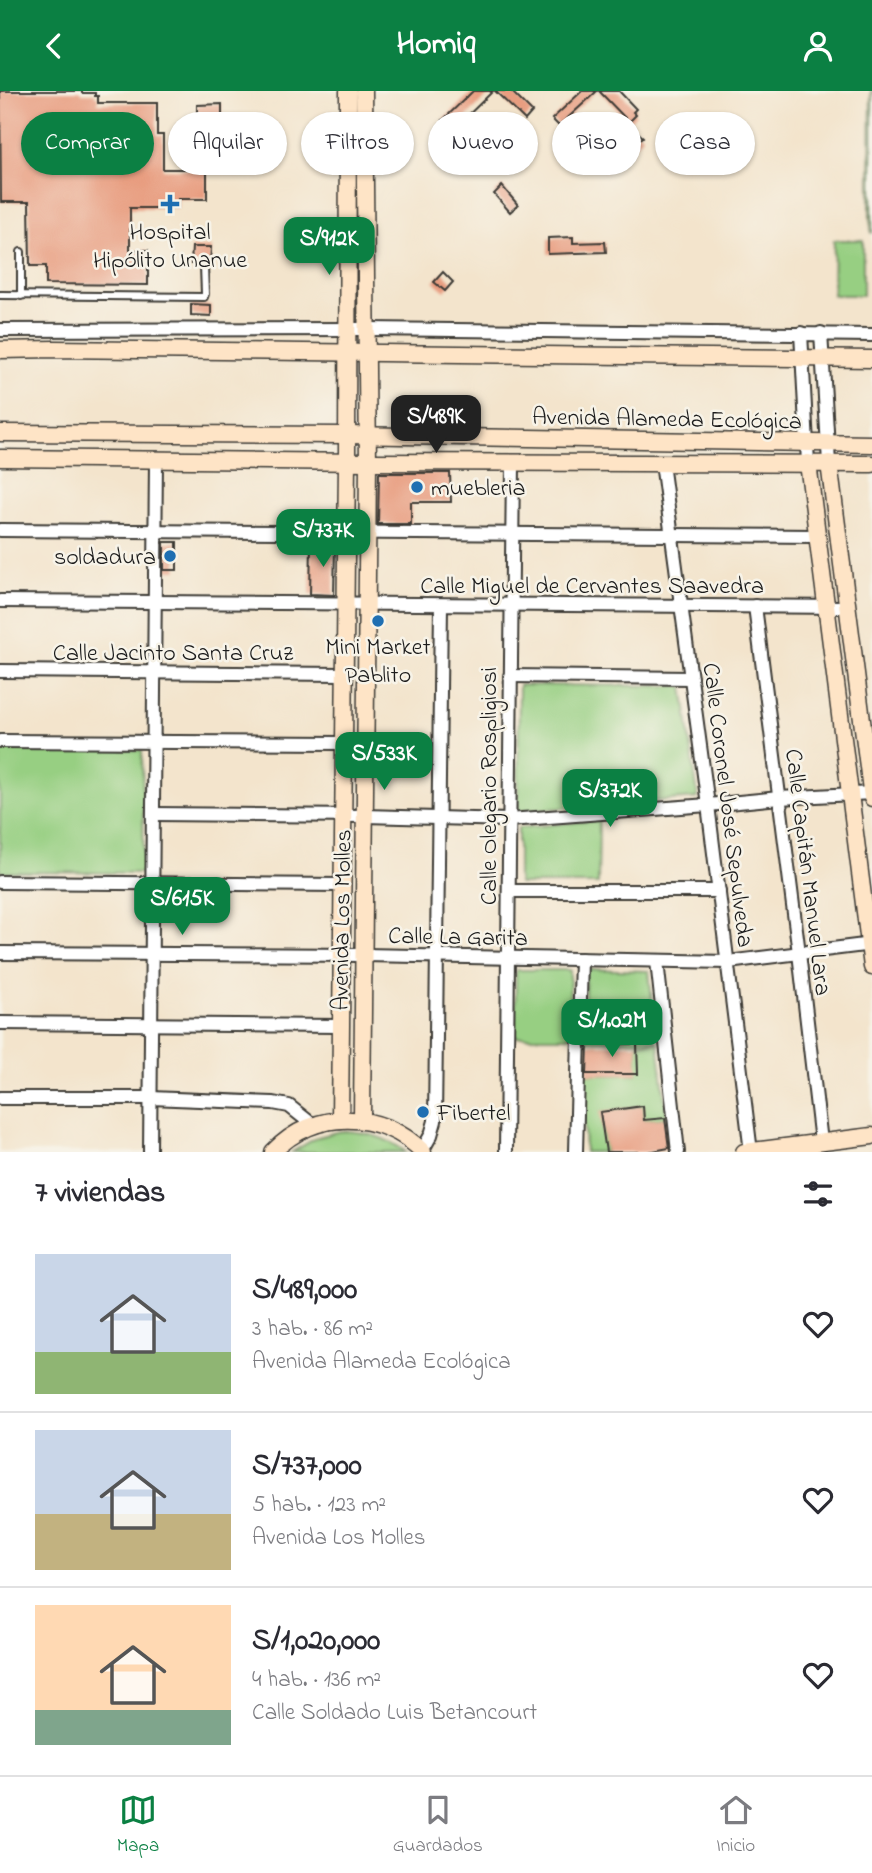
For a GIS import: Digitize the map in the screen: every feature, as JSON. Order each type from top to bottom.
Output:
[{"type":"street","name":"Avenida Los Molles","points":[[340,1120],[348,91]]},
{"type":"street","name":"Avenida Los Molles","points":[[362,1120],[368,533],[364,91]]},
{"type":"street","points":[[0,330],[367,329],[872,335]]},
{"type":"street","points":[[801,333],[808,463],[872,967]]},
{"type":"street","points":[[153,814],[509,820],[779,797],[872,795],[829,463],[821,333]]},
{"type":"street","points":[[0,350],[872,359]]},
{"type":"street","name":"Avenida Alameda Ecológica","points":[[0,433],[368,435],[872,444]]},
{"type":"street","name":"Avenida Alameda Ecológica","points":[[0,458],[368,463],[872,464]]},
{"type":"street","points":[[150,1152],[156,460]]},
{"type":"street","name":"Calle Olegario Rospligiosi","points":[[506,1152],[513,463]]},
{"type":"street","name":"Calle Coronel José Sepulveda","points":[[662,463],[751,1152]]},
{"type":"street","points":[[0,530],[817,536]]},
{"type":"street","name":"Calle Miguel de Cervantes Saavedra","points":[[0,601],[848,607]]},
{"type":"street","points":[[273,1152],[288,1139],[313,1125],[340,1120],[362,1120],[391,1129],[422,1151],[435,1121],[441,605]]},
{"type":"street","name":"Calle Capitán Manuel Lara","points":[[755,606],[821,1142]]},
{"type":"street","name":"Calle Jacinto Santa Cruz","points":[[0,671],[345,674]]},
{"type":"street","points":[[510,676],[691,678]]},
{"type":"street","points":[[0,741],[344,743]]},
{"type":"street","points":[[0,882],[343,885]]},
{"type":"street","points":[[509,891],[719,891]]},
{"type":"street","name":"Calle La Garita","points":[[0,953],[364,955],[728,962],[871,944]]},
{"type":"street","points":[[576,1152],[581,959]]},
{"type":"street","points":[[657,961],[678,1152]]},
{"type":"street","points":[[0,1023],[341,1026]]},
{"type":"street","points":[[0,1098],[150,1098],[273,1103],[289,1105],[313,1125]]},
{"type":"street","points":[[744,1152],[872,1136]]},
{"type":"lane","points":[[21,252],[21,296]]},
{"type":"lane","points":[[0,295],[204,297],[204,266]]},
{"type":"green space","points":[[872,91],[872,234],[870,218]]},
{"type":"green space","points":[[834,240],[863,240],[863,295],[833,295]]},
{"type":"green space","points":[[519,685],[683,686],[698,798],[518,811]]},
{"type":"green space","points":[[0,749],[142,750],[144,873],[0,872]]},
{"type":"green space","points":[[599,820],[598,884],[518,884],[518,828]]},
{"type":"green space","points":[[586,969],[649,971],[656,1041],[583,1040]]},
{"type":"green space","points":[[516,970],[570,970],[569,1037],[515,1037]]},
{"type":"green space","points":[[658,1042],[667,1118],[644,1120],[642,1106],[601,1112],[606,1152],[585,1152],[582,1074],[637,1074],[637,1044]]},
{"type":"green space","points":[[341,1131],[375,1136],[406,1152],[292,1152],[318,1137]]},
{"type":"building","points":[[0,91],[82,91],[95,93],[98,103],[157,103],[157,135],[163,135],[163,169],[168,169],[168,175],[207,175],[207,199],[178,199],[178,208],[130,208],[130,250],[148,250],[148,285],[46,284],[46,266],[30,266],[29,202],[1,202]]},
{"type":"building","points":[[473,91],[493,91],[471,112],[451,112]]},
{"type":"building","points":[[495,91],[511,91],[532,112],[517,112]]},
{"type":"building","points":[[582,91],[597,91],[574,112],[560,112]]},
{"type":"building","points":[[599,91],[619,91],[636,109],[633,112],[619,112]]},
{"type":"building","points":[[222,104],[222,112],[197,112],[197,105]]},
{"type":"building","points":[[502,186],[518,205],[510,212],[494,194]]},
{"type":"building","points":[[573,237],[573,243],[605,242],[606,252],[548,254],[548,238]]},
{"type":"building","points":[[192,247],[211,247],[210,264],[204,260],[199,264],[191,264]]},
{"type":"building","points":[[443,272],[453,282],[445,291],[434,282]]},
{"type":"building","points":[[191,304],[211,305],[211,316],[191,315]]},
{"type":"building","points":[[379,473],[450,473],[451,502],[411,502],[411,524],[378,524]]},
{"type":"building","name":"soldadura","points":[[164,542],[177,542],[177,570],[164,570]]},
{"type":"building","points":[[311,543],[335,543],[334,595],[310,594]]},
{"type":"building","points":[[588,1044],[637,1044],[638,1074],[587,1074]]},
{"type":"building","points":[[643,1106],[644,1120],[665,1118],[669,1148],[648,1152],[606,1152],[600,1112]]},
{"type":"place","name":"Hospital Hipólito Unanue","points":[[170,204]]},
{"type":"place","name":"muebleria","points":[[417,487]]},
{"type":"place","name":"soldadura","points":[[170,556]]},
{"type":"place","name":"Mini Market Pablito","points":[[378,621]]},
{"type":"place","name":"Fibertel","points":[[423,1112]]}]
